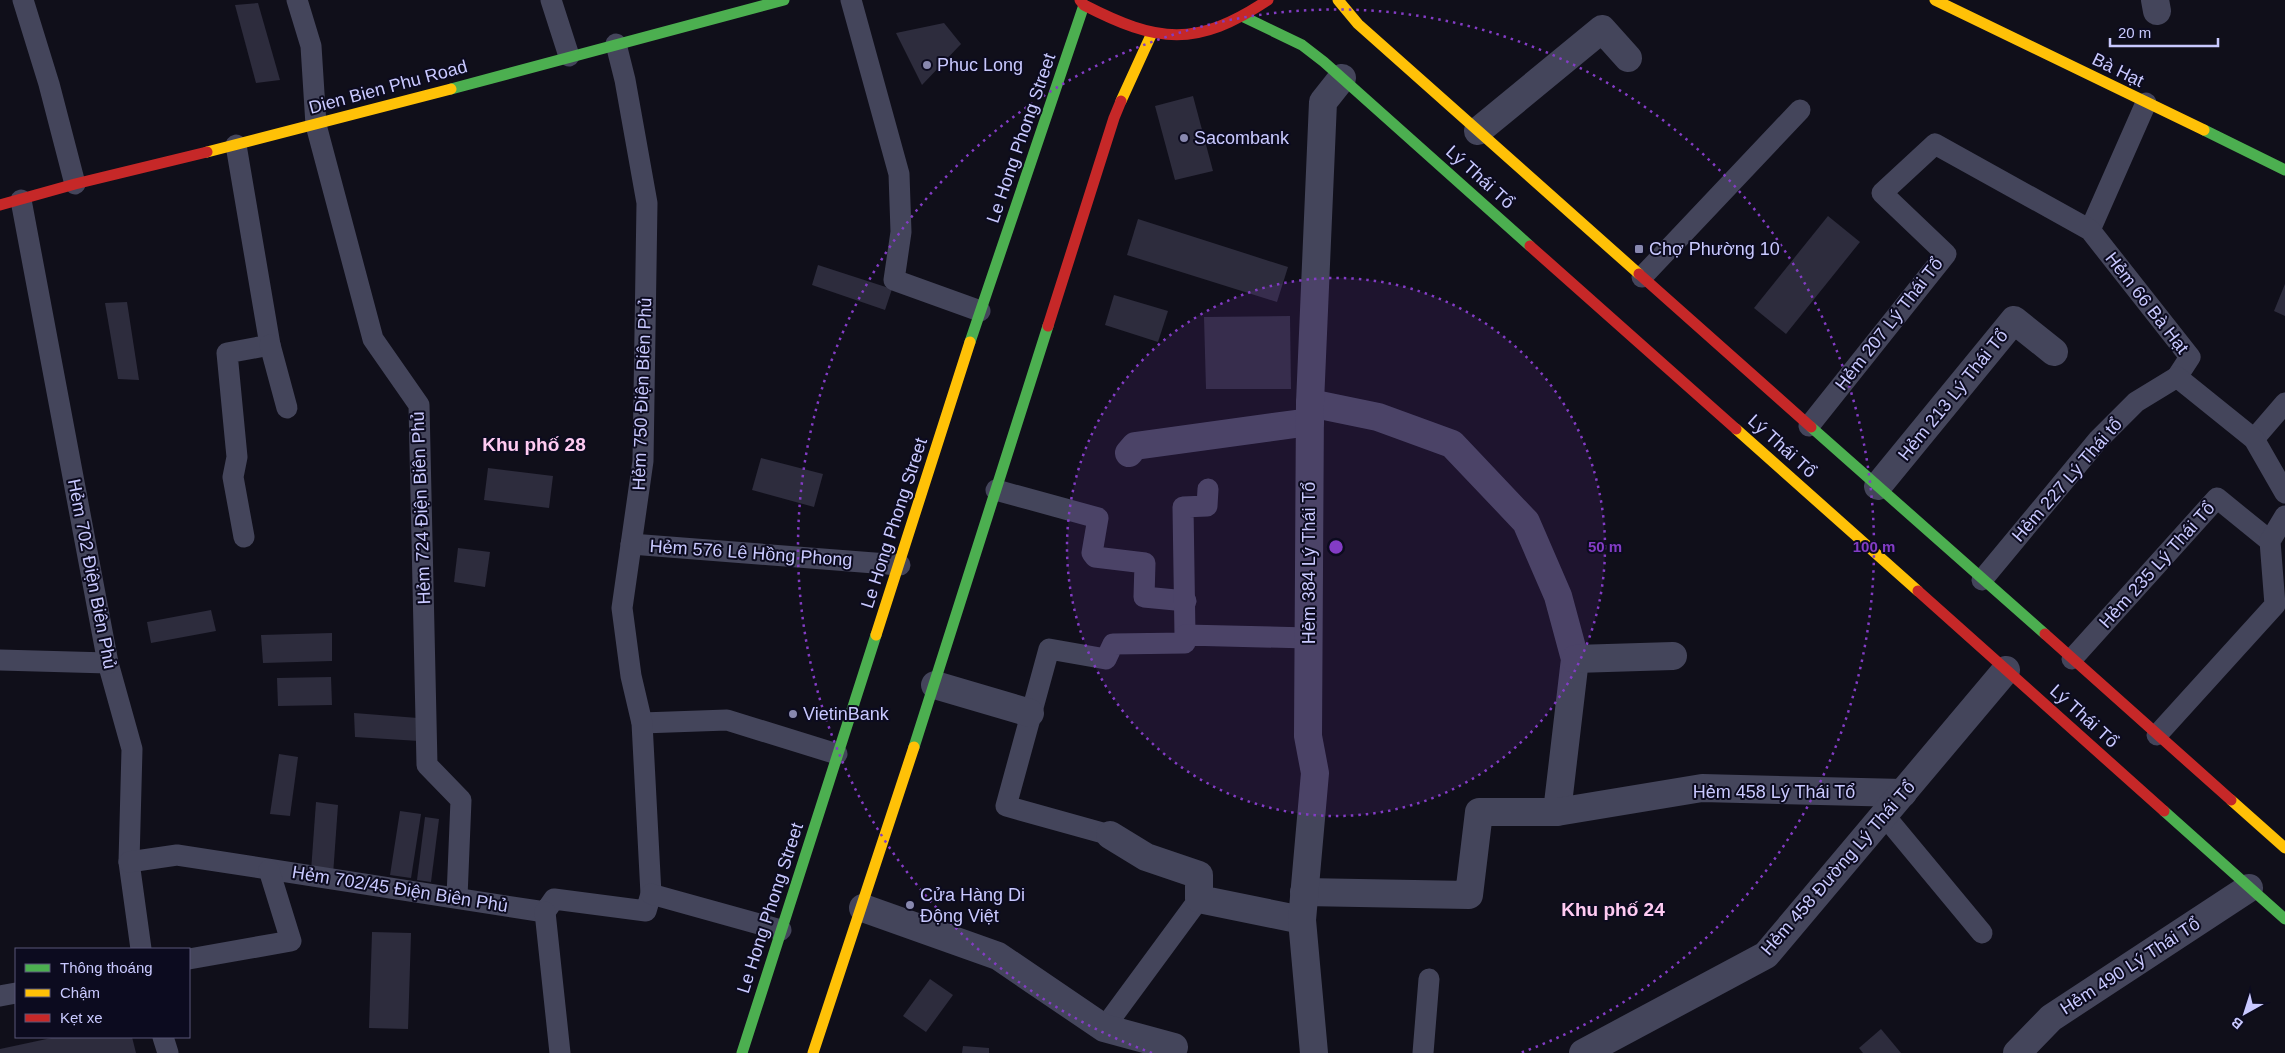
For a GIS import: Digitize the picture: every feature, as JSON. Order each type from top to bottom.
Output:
[{"type":"main road","name":"Dien Bien Phu Road","points":[[0,205],[75,184],[316,125],[784,0]]},
{"type":"main road","points":[[1082,2],[1122,24],[1152,34],[1184,35],[1215,29],[1244,17],[1268,0]]},
{"type":"main road","name":"Lý Thái Tổ","points":[[1338,0],[1358,24],[2285,848]]},
{"type":"main road","name":"Bà Hạt","points":[[1935,0],[2285,170]]},
{"type":"main road","name":"Le Hong Phong Street","points":[[742,1053],[980,311],[1082,2]]},
{"type":"main road","name":"Lý Thái Tổ","points":[[1244,17],[1302,45],[1342,78],[2285,919]]},
{"type":"main road","points":[[813,1053],[863,908],[935,685],[1114,118],[1152,34]]},
{"type":"street","points":[[1478,131],[1602,29],[1628,58]]},
{"type":"street","name":"Hẻm 384 Lý Thái Tổ","points":[[1314,1053],[1302,920],[1315,773],[1308,736],[1310,412],[1323,102],[1342,78]]},
{"type":"street","name":"Hẻm 213 Lý Thái Tổ","points":[[1878,486],[2014,320],[2054,352]]},
{"type":"street","points":[[1129,452],[1135,446],[1310,412],[1378,417],[1452,444],[1526,522],[1558,596],[1574,659],[1557,812]]},
{"type":"street","points":[[1574,659],[1674,656]]},
{"type":"street","name":"Hẻm 458 Đường Lý Thái Tổ","points":[[1583,1053],[1766,955],[2006,670]]},
{"type":"street","points":[[935,685],[1030,713]]},
{"type":"street","name":"Hẻm 458 Lý Thái Tổ","points":[[1304,892],[1470,895],[1479,812],[1557,812],[1702,788],[1903,793]]},
{"type":"street","points":[[1110,835],[1146,857],[1199,875],[1199,899],[1302,920]]},
{"type":"street","name":"Hẻm 490 Lý Thái Tổ","points":[[2017,1053],[2051,1018],[2250,888]]},
{"type":"street","points":[[863,908],[998,956],[1104,1028],[1174,1047]]},
{"type":"lane","points":[[23,0],[49,84],[75,184]]},
{"type":"lane","name":"Hẻm 724 Điện Biên Phủ","points":[[297,0],[311,46],[316,125],[373,338],[419,404],[427,766],[461,800],[457,897]]},
{"type":"lane","points":[[550,0],[569,56]]},
{"type":"lane","points":[[851,0],[899,174],[901,232],[894,280],[980,311]]},
{"type":"lane","name":"Hẻm 750 Điện Biên Phủ","points":[[616,44],[625,80],[647,203],[643,461],[622,608],[631,676],[642,723],[651,894]]},
{"type":"lane","points":[[2090,230],[2146,103]]},
{"type":"lane","points":[[1642,277],[1800,110]]},
{"type":"lane","name":"Hẻm 66 Bà Hạt","points":[[1935,144],[2090,230],[2190,357],[2177,377]]},
{"type":"lane","name":"Hẻm 207 Lý Thái Tổ","points":[[1809,426],[1946,254],[1882,193],[1935,144]]},
{"type":"lane","points":[[236,145],[270,345],[287,408]]},
{"type":"lane","name":"Hẻm 702 Điện Biên Phủ","points":[[21,200],[108,663],[132,748],[129,862],[141,948]]},
{"type":"lane","points":[[244,538],[233,477],[237,457],[227,353],[270,345]]},
{"type":"lane","points":[[2177,377],[2254,439],[2285,493]]},
{"type":"lane","name":"Hẻm 227 Lý Thái tổ","points":[[1982,580],[2098,440],[2136,402],[2177,377]]},
{"type":"lane","points":[[2254,439],[2285,404]]},
{"type":"lane","points":[[1110,835],[1006,806],[1030,713],[1049,649],[1106,660],[1113,644],[1185,643],[1186,601],[1183,508],[1207,506],[1208,489]]},
{"type":"lane","points":[[996,490],[1098,518],[1092,553],[1095,557],[1145,563],[1144,597],[1186,601]]},
{"type":"lane","name":"Hẻm 235 Lý Thái Tổ","points":[[2072,659],[2217,498],[2270,541]]},
{"type":"lane","points":[[2157,735],[2280,607],[2270,541],[2285,516]]},
{"type":"lane","name":"Hẻm 576 Lê Hồng Phong","points":[[631,544],[900,565]]},
{"type":"lane","points":[[1185,635],[1308,638]]},
{"type":"lane","points":[[0,660],[108,663]]},
{"type":"lane","points":[[642,723],[727,720],[837,754]]},
{"type":"lane","points":[[1884,815],[1982,933]]},
{"type":"lane","name":"Hẻm 702/45 Điện Biên Phủ","points":[[129,862],[177,855],[545,912]]},
{"type":"lane","points":[[190,959],[291,941],[269,870]]},
{"type":"lane","points":[[560,1053],[545,912],[554,899],[646,911],[651,894],[781,930]]},
{"type":"lane","points":[[1104,1028],[1199,899]]},
{"type":"lane","points":[[1423,1053],[1429,979]]},
{"type":"lane","points":[[0,996],[15,993]]},
{"type":"lane","points":[[163,1038],[168,1053]]},
{"type":"building","points":[[258,3],[280,80],[256,83],[235,5]]},
{"type":"building","name":"Phuc Long","points":[[944,23],[961,44],[922,85],[896,33]]},
{"type":"building","name":"Sacombank","points":[[1193,96],[1213,171],[1175,180],[1155,106]]},
{"type":"building","points":[[1828,216],[1860,242],[1786,334],[1754,308]]},
{"type":"building","points":[[1138,219],[1288,267],[1277,302],[1127,255]]},
{"type":"building","points":[[818,265],[892,289],[885,310],[812,285]]},
{"type":"building","points":[[2285,284],[2285,316],[2274,311]]},
{"type":"building","points":[[1114,295],[1168,311],[1158,342],[1105,325]]},
{"type":"building","points":[[127,302],[139,380],[118,379],[105,303]]},
{"type":"building","points":[[1290,316],[1291,389],[1206,389],[1204,317]]},
{"type":"building","points":[[761,458],[823,474],[814,507],[752,490]]},
{"type":"building","points":[[488,468],[553,476],[549,508],[484,500]]},
{"type":"building","points":[[458,548],[490,552],[485,587],[454,582]]},
{"type":"building","points":[[211,610],[216,631],[151,643],[147,622]]},
{"type":"building","points":[[332,633],[332,661],[263,663],[261,635]]},
{"type":"building","points":[[331,677],[332,705],[278,706],[277,678]]},
{"type":"building","points":[[354,713],[418,718],[419,741],[355,737]]},
{"type":"building","points":[[279,754],[298,757],[290,816],[270,814]]},
{"type":"building","points":[[316,802],[338,805],[333,875],[311,871]]},
{"type":"building","points":[[400,811],[421,814],[411,878],[390,875]]},
{"type":"building","points":[[425,817],[439,819],[431,882],[417,880]]},
{"type":"building","points":[[372,932],[411,933],[408,1029],[369,1028]]},
{"type":"building","points":[[930,979],[953,995],[926,1032],[903,1016]]},
{"type":"building","points":[[1881,1029],[1901,1053],[1863,1053],[1859,1048]]},
{"type":"building","points":[[51,1038],[132,1038],[136,1053],[0,1053],[0,1049]]},
{"type":"building","points":[[963,1046],[989,1048],[989,1053],[962,1053]]},
{"type":"traffic: fast","points":[[451,89],[784,0]]},
{"type":"traffic: fast","points":[[970,342],[1084,5]]},
{"type":"traffic: fast","points":[[1244,17],[1302,45],[1324,62],[1530,246]]},
{"type":"traffic: fast","points":[[2204,130],[2285,170]]},
{"type":"traffic: fast","points":[[914,747],[1048,326]]},
{"type":"traffic: fast","points":[[1811,427],[2045,634]]},
{"type":"traffic: fast","points":[[742,1053],[876,635]]},
{"type":"traffic: fast","points":[[2164,811],[2285,919]]},
{"type":"traffic: slow","points":[[1338,0],[1358,24],[1639,274]]},
{"type":"traffic: slow","points":[[1935,0],[2204,130]]},
{"type":"traffic: slow","points":[[1121,101],[1152,33]]},
{"type":"traffic: slow","points":[[207,152],[451,89]]},
{"type":"traffic: slow","points":[[876,635],[970,342]]},
{"type":"traffic: slow","points":[[1736,429],[1918,591]]},
{"type":"traffic: slow","points":[[813,1053],[914,747]]},
{"type":"traffic: slow","points":[[2231,800],[2285,848]]},
{"type":"traffic: jam","points":[[1080,0],[1084,5],[1134,27],[1156,33],[1177,35],[1198,33],[1219,26],[1242,16],[1268,0]]},
{"type":"traffic: jam","points":[[1048,326],[1121,101]]},
{"type":"traffic: jam","points":[[0,205],[75,184],[207,152]]},
{"type":"traffic: jam","points":[[1530,246],[1736,429]]},
{"type":"traffic: jam","points":[[1639,274],[1811,427]]},
{"type":"traffic: jam","points":[[1918,591],[2164,811]]},
{"type":"traffic: jam","points":[[2045,634],[2231,800]]},
{"type":"place","name":"Phuc Long","points":[[927,65]]},
{"type":"place","name":"Sacombank","points":[[1184,138]]},
{"type":"place","name":"Chợ Phường 10","points":[[1639,249]]},
{"type":"place","name":"VietinBank","points":[[793,714]]},
{"type":"place","name":"Cửa Hàng Di Động Việt","points":[[910,905]]},
{"type":"district","name":"Khu phố 28","points":[[534,444]]},
{"type":"district","name":"Khu phố 24","points":[[1613,909]]}]
